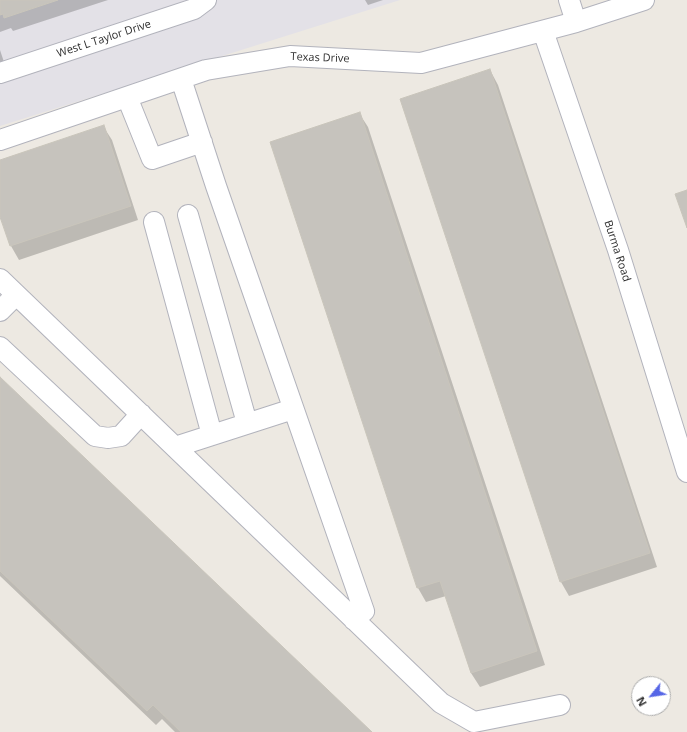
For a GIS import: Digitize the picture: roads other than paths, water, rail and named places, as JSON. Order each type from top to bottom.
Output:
[{"type":"street","name":"West L Taylor Drive","points":[[0,73],[194,9],[206,0]]},
{"type":"street","points":[[569,0],[576,22]]},
{"type":"street","name":"Texas Drive","points":[[0,140],[206,70],[290,56],[421,63],[576,22],[644,0]]},
{"type":"street","name":"Burma Road","points":[[543,31],[618,250],[687,472]]},
{"type":"street","points":[[181,79],[364,611],[354,620]]},
{"type":"street","points":[[127,97],[152,159],[202,142]]},
{"type":"street","points":[[188,215],[247,423]]},
{"type":"street","points":[[154,222],[212,434]]},
{"type":"street","points":[[0,279],[441,703],[474,722],[560,705]]},
{"type":"street","points":[[0,311],[16,294]]},
{"type":"street","points":[[0,347],[95,436],[108,438],[121,436],[141,414]]},
{"type":"street","points":[[175,446],[293,408]]}]
